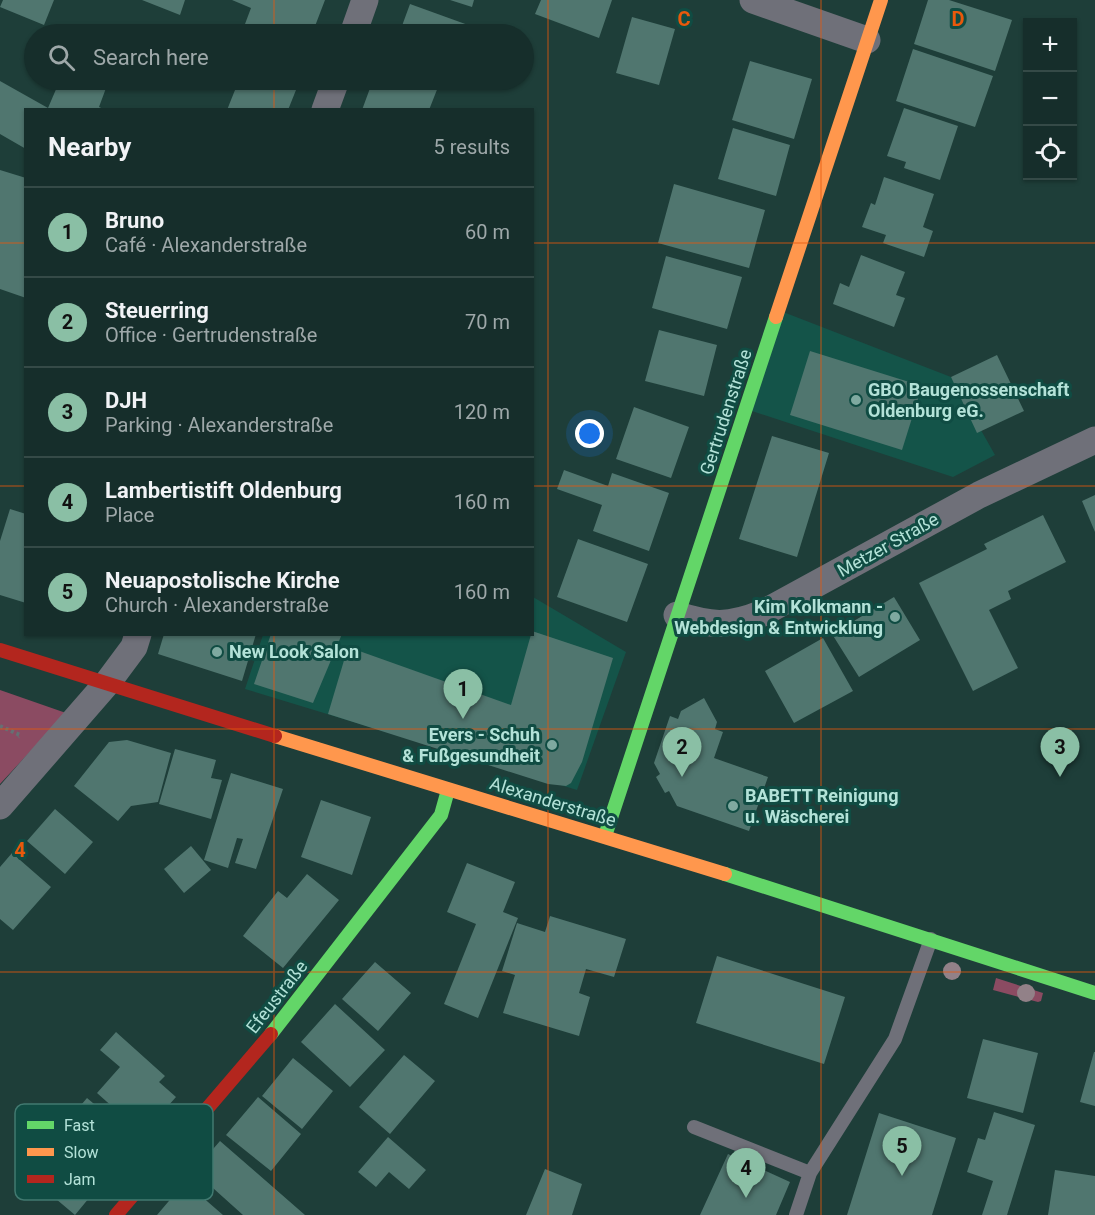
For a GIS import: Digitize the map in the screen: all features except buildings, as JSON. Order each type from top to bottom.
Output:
[{"type":"street","points":[[357,24],[365,0]]},
{"type":"street","points":[[753,0],[867,40]]},
{"type":"street","name":"Gertrudenstraße","points":[[605,836],[881,0]]},
{"type":"street","points":[[326,108],[332,90]]},
{"type":"street","name":"Metzer Straße","points":[[677,615],[708,624],[736,624],[763,613],[979,495],[1095,440]]},
{"type":"street","points":[[0,806],[108,682],[134,648],[137,636]]},
{"type":"street","name":"Alexanderstraße","points":[[0,650],[448,790],[605,836],[1095,993]]},
{"type":"street","name":"Efeustraße","points":[[211,1104],[274,1031],[441,815],[448,790]]},
{"type":"street","name":"Efeustraße","points":[[116,1215],[129,1200]]},
{"type":"lane","points":[[796,1215],[810,1173],[895,1039],[932,939]]},
{"type":"lane","points":[[694,1127],[810,1173]]},
{"type":"path","points":[[0,726],[20,735],[13,743]]},
{"type":"shaded area","points":[[778,310],[951,377],[995,455],[953,477],[746,409]]},
{"type":"shaded area","points":[[534,598],[626,652],[577,790],[245,689],[263,636],[534,636]]},
{"type":"shaded area","points":[[0,690],[66,713],[0,784]]},
{"type":"shaded area","points":[[996,978],[1043,993],[1041,1001],[993,990]]},
{"type":"traffic: fast","points":[[605,836],[776,317]]},
{"type":"traffic: fast","points":[[271,1034],[441,815],[448,790]]},
{"type":"traffic: fast","points":[[725,874],[1095,993]]},
{"type":"traffic: slow","points":[[776,317],[881,0]]},
{"type":"traffic: slow","points":[[275,736],[725,874]]},
{"type":"traffic: jam","points":[[0,650],[275,736]]},
{"type":"traffic: jam","points":[[211,1104],[271,1034]]},
{"type":"traffic: jam","points":[[116,1215],[129,1200]]},
{"type":"place","name":"GBO Baugenossenschaft Oldenburg eG.","points":[[856,400]]},
{"type":"place","name":"Kim Kolkmann - Webdesign & Entwicklung","points":[[895,617]]},
{"type":"place","name":"New Look Salon","points":[[217,652]]},
{"type":"place","name":"Bruno","points":[[463,719]]},
{"type":"place","name":"Evers - Schuh & Fußgesundheit","points":[[552,745]]},
{"type":"place","name":"Steuerring","points":[[682,777]]},
{"type":"place","name":"DJH","points":[[1060,777]]},
{"type":"place","name":"BABETT Reinigung u. Wäscherei","points":[[733,806]]},
{"type":"place","name":"Neuapostolische Kirche","points":[[902,1176]]},
{"type":"place","name":"Lambertistift Oldenburg","points":[[746,1198]]}]
